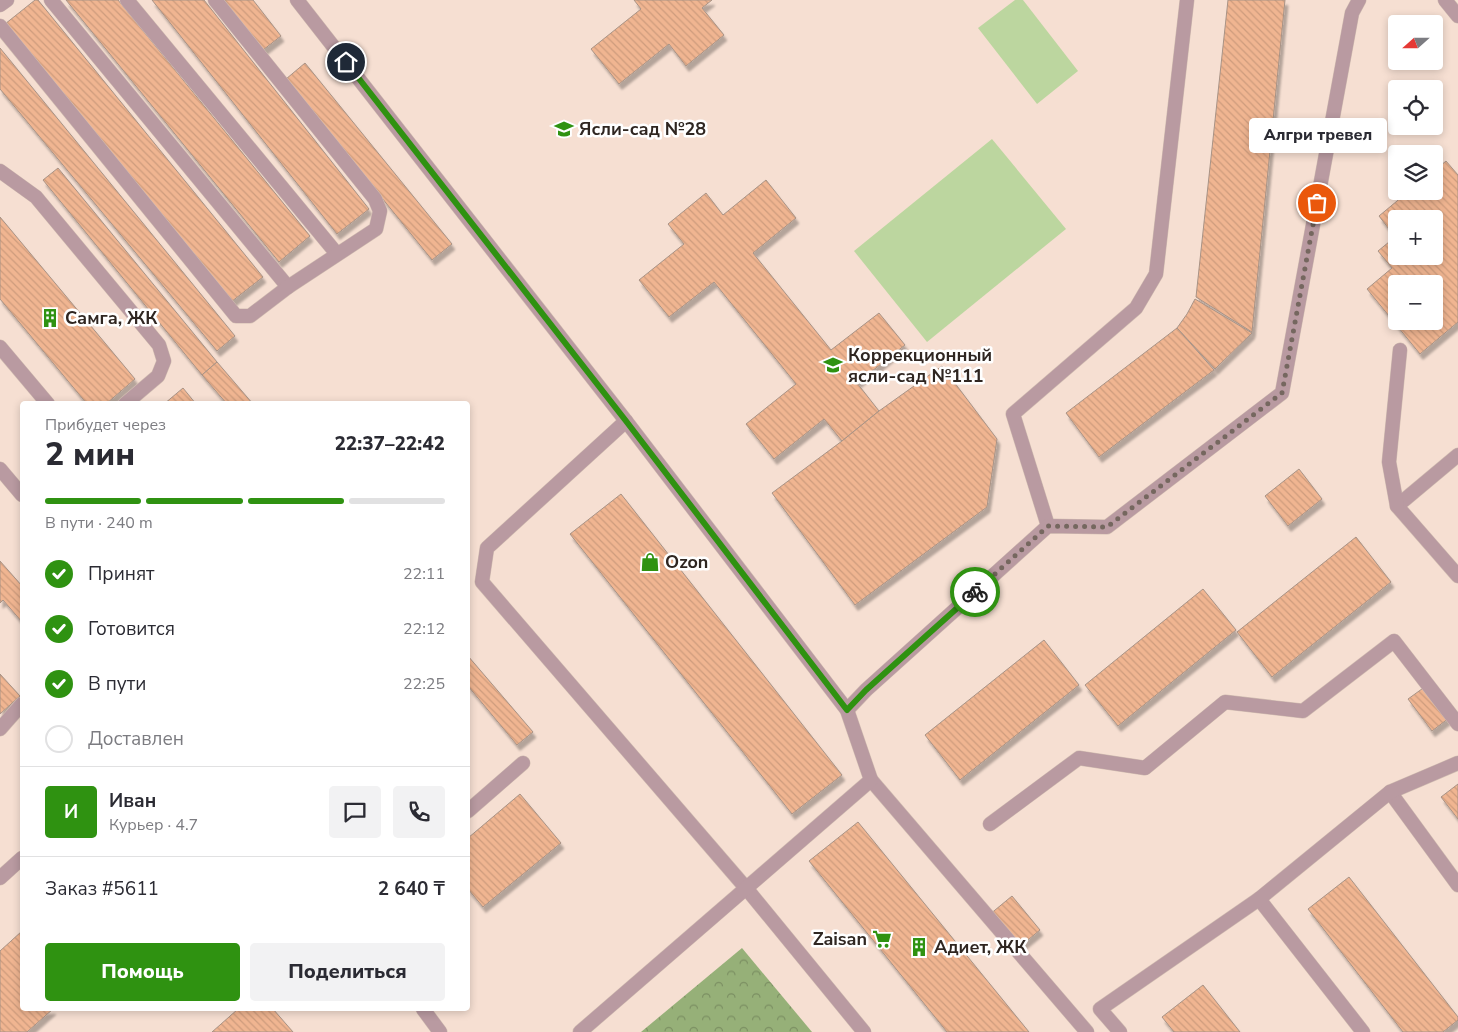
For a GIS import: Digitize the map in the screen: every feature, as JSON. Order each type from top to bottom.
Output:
[{"type":"street","points":[[0,5],[7,0]]},
{"type":"street","points":[[52,0],[288,287]]},
{"type":"street","points":[[127,0],[337,254]]},
{"type":"street","points":[[0,26],[236,316],[250,316],[288,287],[376,229],[380,211],[375,199],[215,0]]},
{"type":"street","points":[[297,0],[626,421],[847,710],[871,780],[1087,1032]]},
{"type":"street","points":[[1048,526],[1012,414],[1136,308],[1156,274],[1187,0]]},
{"type":"street","points":[[847,710],[866,690],[1048,526],[1107,527],[1282,393],[1352,13],[1359,0]]},
{"type":"street","points":[[1445,0],[1458,16]]},
{"type":"street","points":[[0,171],[36,196],[159,345],[164,361],[158,376],[129,401]]},
{"type":"street","points":[[0,347],[45,401]]},
{"type":"street","points":[[1400,350],[1389,462],[1397,506],[1458,576]]},
{"type":"street","points":[[626,421],[486,548],[482,582],[746,888],[864,1032]]},
{"type":"street","points":[[1397,506],[1458,456]]},
{"type":"street","points":[[0,469],[20,490]]},
{"type":"street","points":[[990,824],[1078,758],[1145,768],[1225,702],[1303,711],[1394,641],[1458,724]]},
{"type":"street","points":[[0,730],[20,706]]},
{"type":"street","points":[[470,809],[523,763]]},
{"type":"street","points":[[1120,1032],[1100,1009],[1258,898],[1390,792],[1458,763]]},
{"type":"street","points":[[580,1032],[871,780]]},
{"type":"street","points":[[1390,792],[1458,885]]},
{"type":"street","points":[[0,878],[20,860]]},
{"type":"street","points":[[1258,898],[1363,1032]]},
{"type":"street","points":[[424,1011],[440,1032]]},
{"type":"green space","points":[[1015,0],[1023,0],[1078,71],[1037,104],[978,28]]},
{"type":"green space","points":[[992,139],[1066,229],[927,342],[854,251]]},
{"type":"green space","points":[[742,948],[812,1032],[641,1032]]},
{"type":"building","points":[[35,0],[38,0],[263,277],[231,302],[5,24]]},
{"type":"building","points":[[66,0],[118,0],[310,236],[279,262]]},
{"type":"building","points":[[152,0],[204,0],[369,209],[337,234]]},
{"type":"building","points":[[224,0],[253,0],[281,36],[263,50]]},
{"type":"building","points":[[634,0],[712,0],[702,8],[724,35],[686,66],[669,44],[619,84],[591,49],[641,9]]},
{"type":"building","points":[[1228,0],[1285,0],[1252,332],[1196,297]]},
{"type":"building","points":[[0,48],[235,336],[217,351],[0,89]]},
{"type":"building","points":[[305,63],[452,244],[432,260],[286,79]]},
{"type":"building","points":[[1446,161],[1458,175],[1458,322],[1420,354],[1400,330],[1443,330],[1443,275],[1388,275],[1388,315],[1367,289],[1392,268],[1390,265],[1443,265],[1443,210],[1388,210],[1388,228],[1379,216],[1398,200],[1443,200],[1443,164]]},
{"type":"building","points":[[58,168],[217,362],[202,375],[43,180]]},
{"type":"building","points":[[766,180],[796,218],[753,253],[831,350],[879,313],[905,345],[857,383],[879,411],[842,441],[824,419],[774,459],[746,424],[796,384],[714,282],[669,317],[639,280],[684,244],[668,224],[706,193],[723,215]]},
{"type":"building","name":"Самга, ЖК","points":[[0,217],[135,379],[109,401],[85,401],[0,299]]},
{"type":"building","points":[[1388,243],[1388,263],[1378,251]]},
{"type":"building","points":[[1195,299],[1252,333],[1215,369],[1177,328]]},
{"type":"building","points":[[1177,328],[1214,370],[1099,457],[1066,413]]},
{"type":"building","points":[[217,362],[250,401],[224,401],[202,375]]},
{"type":"building","points":[[942,366],[997,439],[987,507],[855,605],[772,493],[879,411]]},
{"type":"building","points":[[183,388],[194,401],[168,401]]},
{"type":"building","points":[[1299,469],[1322,499],[1288,526],[1265,496]]},
{"type":"building","points":[[621,494],[842,775],[792,814],[570,534]]},
{"type":"building","points":[[1356,537],[1391,582],[1272,677],[1237,632]]},
{"type":"building","points":[[0,561],[20,584],[20,620],[3,600],[0,603]]},
{"type":"building","points":[[1203,589],[1236,630],[1118,726],[1085,685]]},
{"type":"building","points":[[1044,640],[1079,685],[960,780],[925,735]]},
{"type":"building","points":[[470,658],[533,732],[517,745],[470,688]]},
{"type":"building","points":[[0,674],[20,696],[0,714]]},
{"type":"building","points":[[1426,686],[1449,718],[1432,731],[1408,699]]},
{"type":"building","points":[[1458,784],[1458,819],[1441,797]]},
{"type":"building","points":[[520,794],[561,843],[483,907],[470,891],[470,836]]},
{"type":"building","name":"Адиет, ЖК","points":[[858,822],[1029,1032],[947,1032],[809,861]]},
{"type":"building","points":[[1349,877],[1458,1017],[1458,1020],[1443,1032],[1403,1032],[1308,909]]},
{"type":"building","points":[[1012,896],[1040,930],[1017,949],[989,915]]},
{"type":"building","points":[[20,933],[20,1011],[51,1011],[27,1032],[0,1032],[0,951]]},
{"type":"building","points":[[1203,985],[1240,1032],[1174,1032],[1162,1017]]},
{"type":"building","points":[[236,1011],[275,1011],[293,1032],[212,1032]]},
{"type":"way so far","points":[[975,592],[1048,526],[1107,527],[1282,393],[1317,203]]},
{"type":"place","name":"Ясли-сад №28","points":[[564,129]]},
{"type":"place","name":"Алгри тревел","points":[[1317,203]]},
{"type":"place","name":"Самга, ЖК","points":[[50,318]]},
{"type":"place","name":"Коррекционный ясли-сад №111","points":[[833,365]]},
{"type":"place","name":"Ozon","points":[[650,562]]},
{"type":"place","name":"Zaisan","points":[[882,939]]},
{"type":"place","name":"Адиет, ЖК","points":[[919,947]]},
{"type":"route","points":[[346,62],[626,421],[847,710],[866,690],[975,592]]}]
